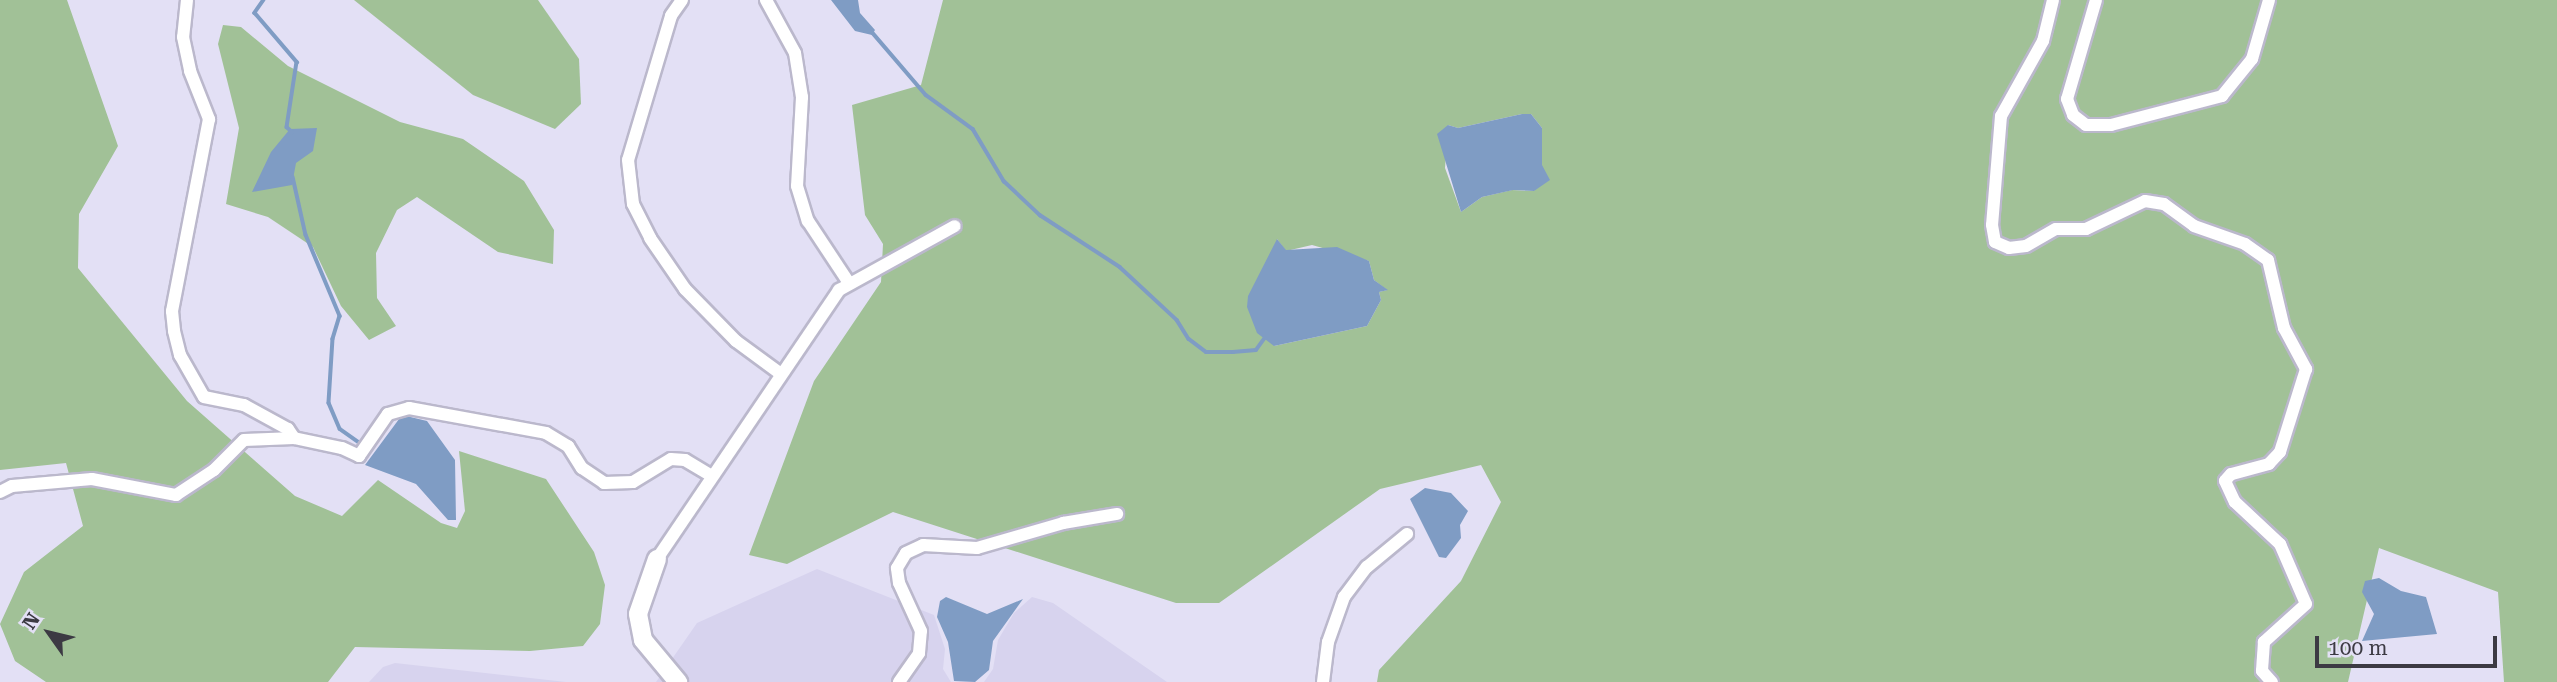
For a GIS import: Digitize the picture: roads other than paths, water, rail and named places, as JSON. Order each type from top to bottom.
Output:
[{"type":"street","points":[[187,0],[183,37],[190,71],[209,119],[172,311],[174,331],[180,355],[204,397],[244,405],[288,429],[294,438]]},
{"type":"street","points":[[682,0],[671,16],[628,160],[633,204],[650,239],[685,289],[736,341],[781,374]]},
{"type":"street","points":[[766,0],[779,18],[797,64],[802,97],[797,186],[808,221],[849,283]]},
{"type":"street","points":[[2053,0],[2043,41],[2001,116],[1992,225],[1995,242],[2009,248],[2026,246],[2056,229],[2086,229],[2105,222],[2145,201],[2164,204],[2194,226],[2245,244],[2268,260],[2284,328],[2306,369],[2280,452],[2269,464],[2231,474],[2225,481],[2235,502],[2280,544],[2306,604],[2264,642],[2262,671],[2272,682]]},
{"type":"street","points":[[2096,0],[2067,99],[2073,115],[2086,125],[2111,125],[2222,96],[2252,59],[2269,0]]},
{"type":"street","points":[[678,682],[643,640],[638,614],[657,559],[827,304],[849,283],[955,226]]},
{"type":"street","points":[[1,489],[92,479],[176,495],[214,470],[244,440],[294,438],[342,448],[359,456],[388,414],[410,408],[546,433],[568,446],[582,468],[604,483],[633,482],[671,459],[685,460],[712,476]]},
{"type":"street","points":[[899,682],[919,653],[921,632],[899,583],[897,568],[906,552],[923,545],[976,548],[1063,523],[1117,514]]},
{"type":"street","points":[[1323,682],[1328,642],[1344,597],[1367,567],[1407,534]]},
{"type":"water","points":[[831,0],[858,0],[860,13],[875,30],[872,35],[855,31]]},
{"type":"water","points":[[1531,114],[1542,128],[1542,165],[1550,180],[1534,191],[1513,190],[1482,197],[1461,212],[1437,134],[1448,125],[1458,128]]},
{"type":"water","points":[[317,128],[313,151],[296,163],[292,185],[252,192],[271,152],[290,129]]},
{"type":"water","points":[[1277,239],[1286,250],[1337,247],[1369,261],[1374,280],[1388,290],[1379,292],[1381,300],[1367,326],[1274,346],[1257,333],[1247,307],[1248,296]]},
{"type":"water","points":[[402,415],[427,421],[455,460],[456,520],[448,520],[416,484],[365,465]]},
{"type":"water","points":[[1425,488],[1451,493],[1468,511],[1460,525],[1461,538],[1446,558],[1439,557],[1410,499]]},
{"type":"water","points":[[2379,578],[2401,591],[2426,597],[2437,634],[2362,641],[2374,614],[2362,592],[2365,581]]},
{"type":"water","points":[[946,597],[987,614],[1023,599],[993,641],[989,670],[975,682],[954,681],[948,642],[937,617],[940,601]]},
{"type":"waterway","points":[[264,0],[255,13],[297,62],[287,127],[292,132]]},
{"type":"waterway","points":[[872,32],[926,95],[973,129],[1004,181],[1040,215],[1120,267],[1177,320],[1189,339],[1206,352],[1256,350],[1264,339]]},
{"type":"waterway","points":[[293,177],[306,235],[340,316],[333,339],[329,403],[340,429],[363,445]]}]
